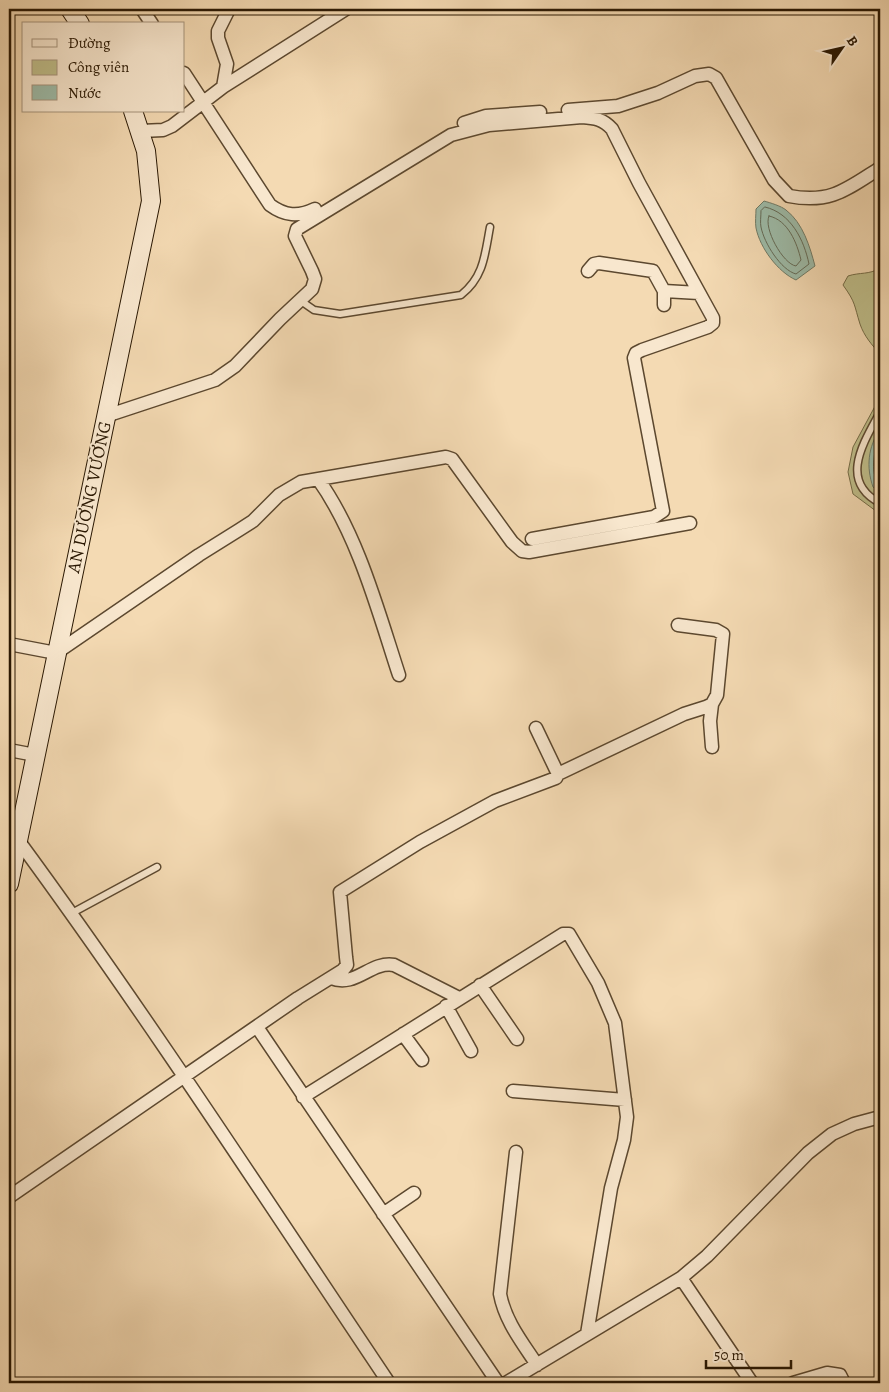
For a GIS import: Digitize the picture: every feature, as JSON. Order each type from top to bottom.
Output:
[{"type":"street","points":[[70,9],[79,22]]},
{"type":"street","points":[[142,9],[151,22]]},
{"type":"street","points":[[223,87],[227,64],[218,38],[218,30],[229,9]]},
{"type":"street","points":[[141,131],[163,130],[172,126],[223,87],[346,9]]},
{"type":"street","points":[[185,75],[270,205],[281,213],[300,215],[313,210],[438,134],[457,125],[486,116],[611,106],[658,93],[695,76],[709,74],[716,78],[774,180],[789,196],[828,198],[880,168]]},
{"type":"street","name":"AN DƯƠNG VƯƠNG","points":[[9,884],[14,850],[150,201],[150,174],[141,131],[133,112]]},
{"type":"street","points":[[106,416],[215,380],[235,366],[312,289],[315,279],[295,236],[301,224],[435,143],[456,133],[489,125],[582,117],[606,122],[612,129],[713,318],[713,323],[708,327],[642,350],[636,353],[634,358],[663,511],[654,517],[532,539]]},
{"type":"street","points":[[588,271],[594,264],[599,263],[653,271],[664,291],[664,305]]},
{"type":"street","points":[[664,291],[699,293]]},
{"type":"street","points":[[9,644],[56,653],[253,521],[288,488],[300,482],[446,457],[452,459],[512,542],[522,551],[529,552],[690,523]]},
{"type":"street","points":[[318,479],[342,522],[369,585],[399,675]]},
{"type":"street","points":[[678,625],[716,630],[723,634],[717,695],[712,704],[710,721],[712,747]]},
{"type":"street","points":[[9,1197],[256,1027],[343,970],[347,965],[340,892],[420,842],[495,801],[552,781],[558,774],[684,714],[712,704]]},
{"type":"street","points":[[536,728],[558,774]]},
{"type":"street","points":[[9,750],[35,755]]},
{"type":"street","points":[[14,850],[72,913],[184,1076],[389,1383]]},
{"type":"street","points":[[303,1097],[563,934],[569,934],[598,983],[615,1023],[627,1117],[624,1140],[611,1188],[587,1334]]},
{"type":"street","points":[[331,978],[346,981],[380,964],[387,963],[459,998]]},
{"type":"street","points":[[480,985],[517,1039]]},
{"type":"street","points":[[446,1006],[471,1051]]},
{"type":"street","points":[[256,1027],[498,1383]]},
{"type":"street","points":[[403,1034],[422,1060]]},
{"type":"street","points":[[513,1091],[625,1100]]},
{"type":"street","points":[[506,1383],[681,1278],[707,1256],[808,1153],[832,1134],[854,1124],[879,1121]]},
{"type":"street","points":[[516,1152],[500,1294],[506,1316],[537,1365]]},
{"type":"street","points":[[383,1214],[414,1193]]},
{"type":"street","points":[[681,1278],[752,1383]]},
{"type":"street","points":[[793,1383],[828,1373],[840,1375],[844,1383]]},
{"type":"lane","points":[[301,301],[314,310],[340,314],[461,295],[471,287],[481,272],[490,227]]},
{"type":"lane","points":[[880,412],[859,454],[857,475],[864,491],[880,503]]},
{"type":"lane","points":[[72,913],[157,867]]},
{"type":"green space","points":[[880,268],[880,354],[864,332],[853,300],[843,285],[848,276],[872,272]]},
{"type":"green space","points":[[880,397],[880,514],[853,494],[848,472],[853,447]]},
{"type":"water","points":[[764,201],[781,207],[792,215],[808,243],[815,266],[796,280],[776,265],[758,236],[756,209]]},
{"type":"water","points":[[880,429],[880,493],[873,487],[869,472],[869,457]]}]
